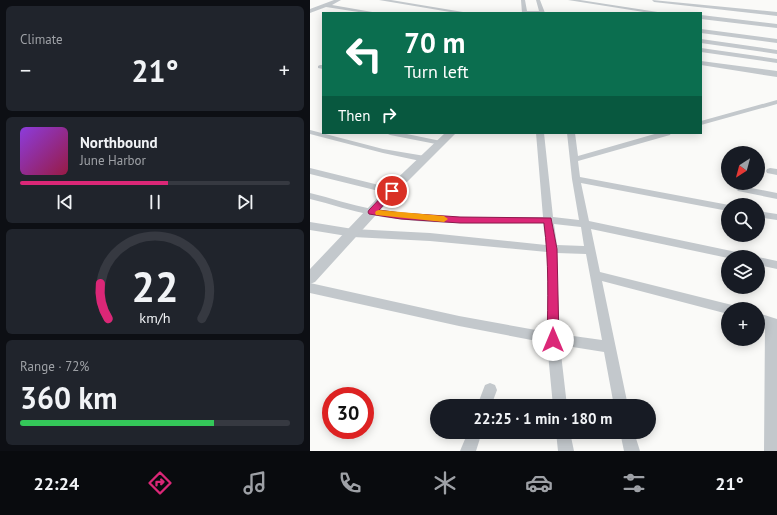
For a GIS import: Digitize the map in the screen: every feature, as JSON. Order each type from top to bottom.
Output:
[{"type":"street","points":[[310,11],[339,0]]},
{"type":"street","points":[[381,0],[459,12]]},
{"type":"street","points":[[523,0],[525,12]]},
{"type":"street","points":[[538,0],[541,12]]},
{"type":"street","points":[[570,0],[640,12],[655,1],[777,14]]},
{"type":"street","points":[[325,5],[369,12]]},
{"type":"street","points":[[310,11],[322,12]]},
{"type":"street","points":[[747,11],[747,22]]},
{"type":"street","points":[[702,17],[777,26]]},
{"type":"street","points":[[702,31],[777,41]]},
{"type":"street","points":[[702,41],[777,52]]},
{"type":"street","points":[[702,50],[777,61]]},
{"type":"street","points":[[702,63],[777,74]]},
{"type":"street","points":[[702,123],[777,102]]},
{"type":"street","points":[[310,132],[383,151],[424,159]]},
{"type":"street","points":[[395,134],[441,143]]},
{"type":"street","points":[[310,278],[392,191],[450,134]]},
{"type":"street","points":[[540,134],[552,249],[553,340],[559,399]]},
{"type":"street","points":[[571,134],[576,179],[608,348],[619,399]]},
{"type":"street","points":[[574,160],[664,134]]},
{"type":"street","points":[[310,171],[392,191]]},
{"type":"street","points":[[576,179],[721,207]]},
{"type":"street","points":[[741,190],[777,196]]},
{"type":"street","points":[[310,196],[372,212],[401,216],[453,219],[548,220],[585,224],[721,253]]},
{"type":"street","points":[[765,215],[777,217]]},
{"type":"street","points":[[310,226],[353,233],[552,249],[590,250]]},
{"type":"street","points":[[765,262],[777,265]]},
{"type":"street","points":[[595,275],[721,308]]},
{"type":"street","points":[[310,288],[480,326],[553,340],[608,348]]},
{"type":"street","points":[[769,321],[772,451]]},
{"type":"street","points":[[487,399],[490,390]]},
{"type":"street","points":[[468,451],[472,439]]},
{"type":"street","points":[[564,439],[566,451]]},
{"type":"street","points":[[629,439],[632,451]]},
{"type":"slow traffic","points":[[379,213],[444,219]]},
{"type":"route","points":[[392,191],[372,212],[401,216],[460,220],[548,220],[554,278],[553,340]]}]
